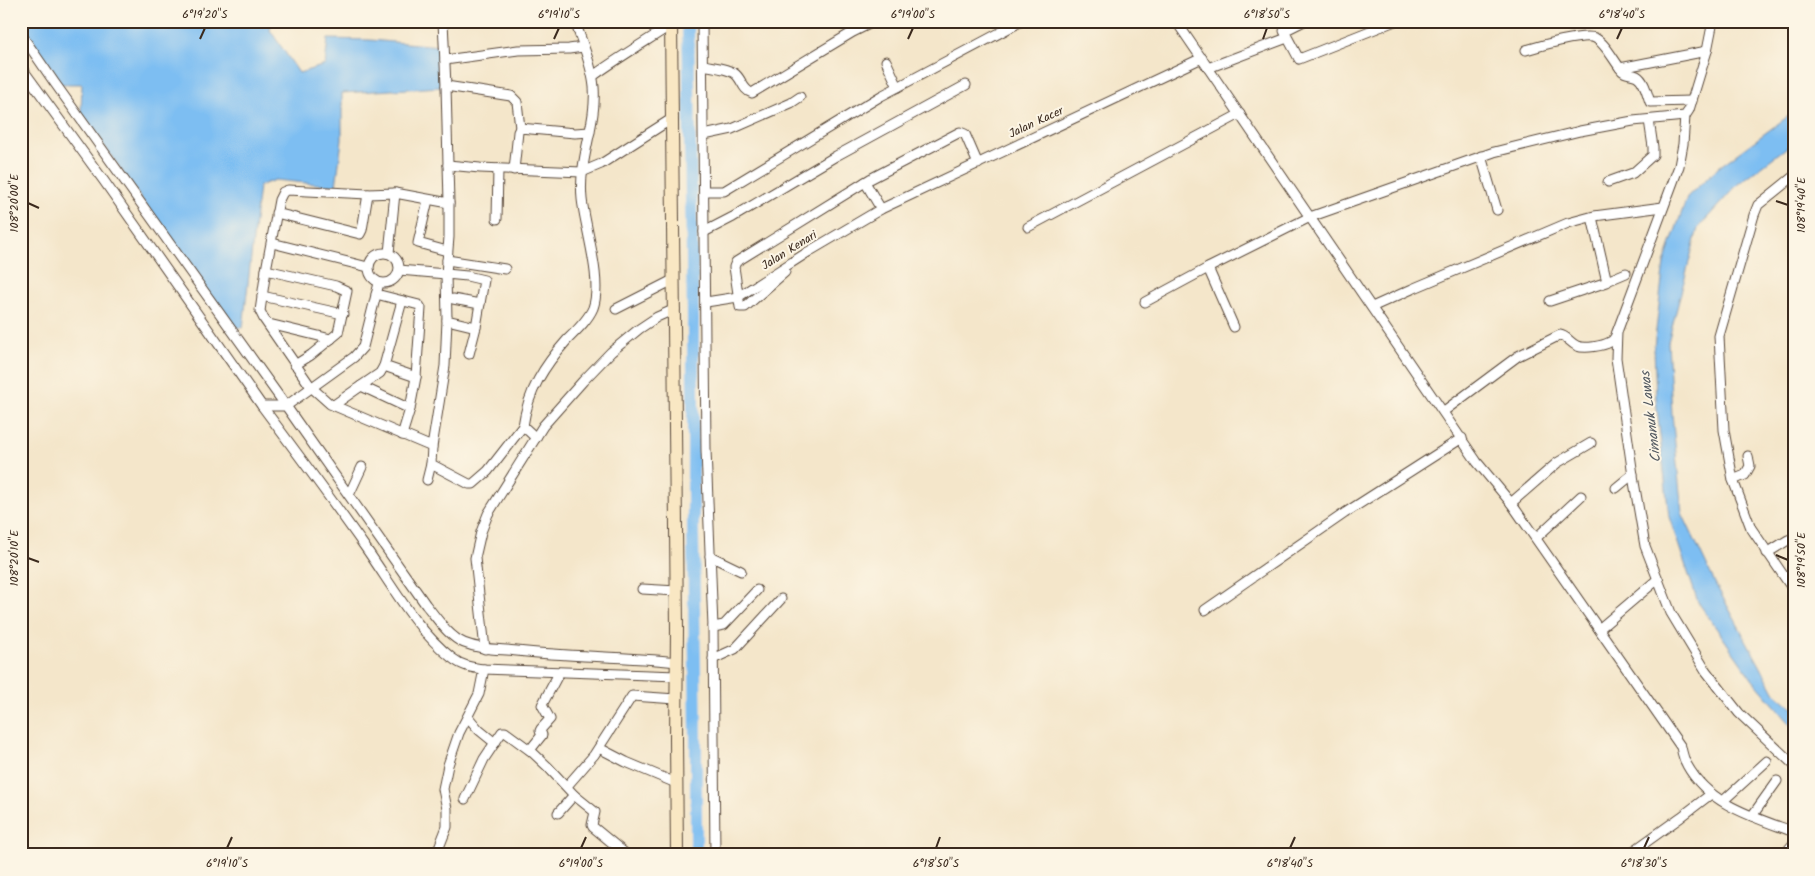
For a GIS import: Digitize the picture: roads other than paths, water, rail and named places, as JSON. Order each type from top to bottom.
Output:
[{"type":"street","points":[[427,480],[443,382],[447,320],[446,274],[449,203],[443,21]]},
{"type":"street","points":[[431,464],[469,484],[473,484],[488,471],[523,426],[525,408],[537,380],[549,361],[585,321],[593,307],[596,289],[582,200],[582,172],[595,97],[593,76],[575,21]]},
{"type":"street","points":[[702,21],[706,450],[713,627],[715,855]]},
{"type":"street","points":[[703,65],[728,70],[736,74],[746,90],[752,93],[853,32],[875,21]]},
{"type":"street","points":[[704,191],[724,191],[898,87],[1022,21]]},
{"type":"street","points":[[1176,21],[1483,469],[1536,538],[1681,747],[1686,765],[1710,794],[1739,812],[1794,832]]},
{"type":"street","points":[[1304,21],[1284,31],[1297,59],[1395,21]]},
{"type":"street","points":[[1444,411],[1518,356],[1560,335],[1564,335],[1578,346],[1586,347],[1609,342],[1614,339],[1679,166],[1685,116],[1692,101],[1714,21]]},
{"type":"street","points":[[593,76],[626,52],[640,46],[671,23]]},
{"type":"street","points":[[671,23],[673,280],[675,309],[676,783],[678,855]]},
{"type":"street","points":[[21,34],[426,605],[448,630],[464,643],[486,649],[541,654],[652,659],[677,669]]},
{"type":"street","points":[[1526,50],[1555,42],[1589,37],[1596,38],[1622,72],[1638,76],[1645,87],[1650,102],[1692,101]]},
{"type":"street","points":[[1208,68],[1287,38]]},
{"type":"street","points":[[445,60],[518,50],[583,47]]},
{"type":"street","points":[[1620,68],[1707,51]]},
{"type":"street","name":"Jalan Kacer","points":[[881,209],[1202,58]]},
{"type":"street","points":[[886,60],[898,87]]},
{"type":"street","points":[[21,67],[430,638],[459,663],[471,668],[559,673],[677,669]]},
{"type":"street","points":[[704,232],[836,156],[966,85]]},
{"type":"street","points":[[446,86],[511,96],[517,102],[520,128],[514,170]]},
{"type":"street","points":[[704,135],[732,129],[792,103],[800,97]]},
{"type":"street","points":[[1028,227],[1240,114]]},
{"type":"street","points":[[1145,302],[1310,217],[1481,156],[1580,131],[1685,116]]},
{"type":"street","points":[[448,165],[514,170],[582,172],[601,164],[673,118]]},
{"type":"street","points":[[1608,182],[1633,173],[1652,155],[1654,147],[1649,120]]},
{"type":"street","points":[[520,128],[575,133],[590,132]]},
{"type":"street","points":[[706,302],[738,297],[734,268],[736,262],[865,182],[960,132],[965,134],[978,164]]},
{"type":"street","points":[[1481,156],[1497,210]]},
{"type":"street","points":[[497,219],[498,169]]},
{"type":"street","points":[[1794,176],[1758,205],[1719,336],[1724,430],[1733,480],[1751,528],[1794,592]]},
{"type":"street","points":[[865,182],[881,209]]},
{"type":"street","points":[[432,447],[334,405],[322,398],[295,366],[260,311],[276,213],[283,192],[287,190],[368,194],[395,192],[449,203]]},
{"type":"street","points":[[389,253],[395,192]]},
{"type":"street","points":[[276,213],[360,234],[368,194]]},
{"type":"street","points":[[428,200],[418,243],[447,256],[505,268]]},
{"type":"street","points":[[1372,307],[1538,234],[1568,223],[1592,217],[1663,207]]},
{"type":"street","name":"Jalan Kenari","points":[[738,297],[740,307],[745,307],[808,252],[881,209]]},
{"type":"street","points":[[1592,217],[1607,281]]},
{"type":"street","points":[[272,243],[368,267]]},
{"type":"street","points":[[389,253],[397,259],[399,270],[394,279],[379,283],[371,276],[368,267],[373,256],[389,253]]},
{"type":"street","points":[[1208,268],[1234,327]]},
{"type":"street","points":[[266,270],[348,292],[339,332],[295,366]]},
{"type":"street","points":[[399,270],[483,279],[485,282],[469,354]]},
{"type":"street","points":[[1550,301],[1626,273]]},
{"type":"street","points":[[616,309],[673,280]]},
{"type":"street","points":[[265,406],[284,406],[354,357],[362,348],[379,283]]},
{"type":"street","points":[[376,294],[419,305],[421,308],[416,377],[410,409],[402,435]]},
{"type":"street","points":[[262,296],[343,314]]},
{"type":"street","points":[[454,299],[480,304]]},
{"type":"street","points":[[334,405],[380,373],[384,366],[402,301]]},
{"type":"street","points":[[486,649],[476,558],[477,546],[488,514],[543,426],[583,380],[611,352],[639,329],[675,309]]},
{"type":"street","points":[[447,320],[476,326]]},
{"type":"street","points":[[269,324],[331,339]]},
{"type":"street","points":[[1617,332],[1616,358],[1645,546],[1671,613],[1706,671],[1739,713],[1794,765]]},
{"type":"street","points":[[384,366],[416,377]]},
{"type":"street","points":[[361,386],[410,409]]},
{"type":"street","points":[[523,426],[536,438]]},
{"type":"street","points":[[1205,610],[1345,513],[1462,438]]},
{"type":"street","points":[[1511,503],[1557,463],[1592,443]]},
{"type":"street","points":[[1733,480],[1745,475],[1750,464],[1748,456]]},
{"type":"street","points":[[349,495],[362,466]]},
{"type":"street","points":[[1616,488],[1633,474]]},
{"type":"street","points":[[1536,538],[1581,496]]},
{"type":"street","points":[[1767,554],[1794,538]]},
{"type":"street","points":[[710,556],[741,571]]},
{"type":"street","points":[[1599,629],[1658,579]]},
{"type":"street","points":[[642,589],[677,591]]},
{"type":"street","points":[[713,627],[724,625],[757,590]]},
{"type":"street","points":[[713,659],[735,649],[781,600]]},
{"type":"street","points":[[436,855],[448,827],[444,795],[445,776],[459,733],[479,694],[484,669]]},
{"type":"street","points":[[530,750],[542,735],[541,729],[550,719],[542,705],[559,673]]},
{"type":"street","points":[[567,786],[586,766],[599,748],[632,696],[676,699]]},
{"type":"street","points":[[468,718],[495,743]]},
{"type":"street","points":[[465,799],[484,759],[502,732],[505,732],[530,750],[574,795],[595,812],[593,827],[627,855]]},
{"type":"street","points":[[599,748],[626,762],[676,783]]},
{"type":"street","points":[[1722,801],[1767,761]]},
{"type":"street","points":[[1752,816],[1777,781]]},
{"type":"street","points":[[1628,855],[1710,794]]},
{"type":"street","points":[[558,813],[574,795]]},
{"type":"street","points":[[1784,855],[1794,843]]},
{"type":"water","points":[[21,21],[272,21],[270,30],[299,73],[325,65],[328,39],[370,40],[440,46],[441,87],[342,93],[342,140],[336,186],[275,180],[259,186],[243,328],[231,327],[81,113],[82,84],[57,84],[21,32]]},
{"type":"water","points":[[1794,112],[1794,142],[1738,184],[1698,228],[1668,342],[1672,414],[1682,513],[1716,585],[1775,693],[1794,709],[1794,728],[1752,679],[1698,602],[1669,517],[1656,399],[1654,347],[1664,263],[1687,197],[1719,167]]},
{"type":"waterway","points":[[688,21],[693,318],[696,855]]},
{"type":"water label","name":"Cimanuk Lawas","points":[[1650,417]]}]
